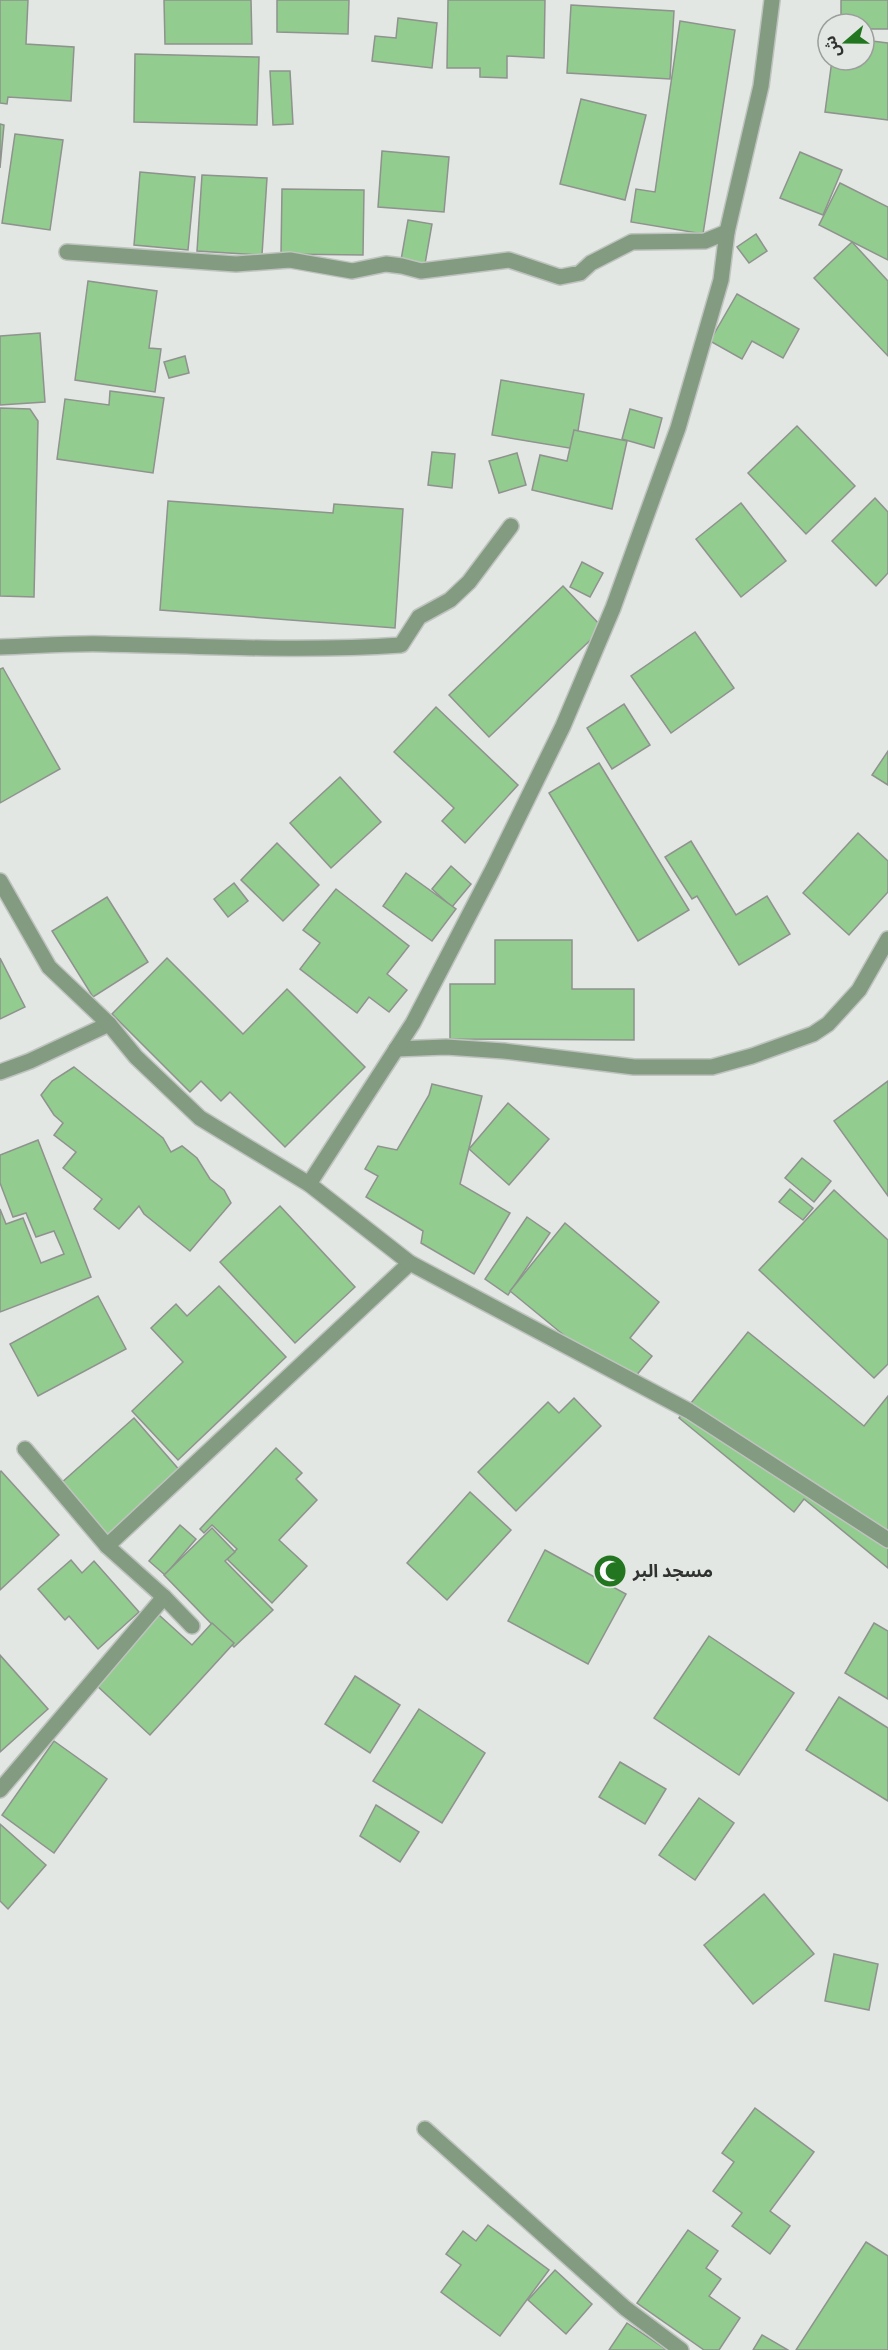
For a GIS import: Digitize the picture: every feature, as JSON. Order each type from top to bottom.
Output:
[{"type":"street","points":[[309,1185],[413,1023],[493,869],[563,726],[613,608],[678,428],[721,280],[727,232],[761,86],[772,0]]},
{"type":"street","points":[[67,252],[236,264],[290,260],[352,271],[386,264],[421,272],[509,260],[560,277],[580,273],[591,263],[632,242],[705,241],[727,232]]},
{"type":"street","points":[[0,647],[102,644],[204,648],[351,648],[401,645],[419,617],[450,600],[469,582],[511,526]]},
{"type":"street","points":[[0,881],[49,967],[109,1024],[136,1057],[200,1118],[309,1185],[410,1263],[689,1411],[888,1540]]},
{"type":"street","points":[[396,1048],[446,1047],[504,1051],[634,1067],[712,1067],[752,1056],[813,1034],[828,1024],[859,990],[888,939]]},
{"type":"street","points":[[0,1072],[30,1061],[109,1024]]},
{"type":"street","points":[[107,1546],[410,1263]]},
{"type":"street","points":[[25,1449],[107,1546],[164,1597],[192,1626]]},
{"type":"street","points":[[0,1790],[164,1597]]},
{"type":"street","points":[[425,2129],[624,2308],[681,2350]]},
{"type":"building","points":[[0,0],[28,0],[26,44],[74,47],[71,101],[8,97],[7,104],[0,103]]},
{"type":"building","points":[[164,0],[251,0],[252,44],[165,44]]},
{"type":"building","points":[[277,0],[349,0],[348,34],[277,32]]},
{"type":"building","points":[[448,0],[545,0],[544,58],[507,56],[507,78],[480,77],[480,68],[447,68]]},
{"type":"building","points":[[841,0],[888,0],[888,29],[876,29],[876,12],[841,12]]},
{"type":"building","points":[[571,5],[674,11],[670,79],[567,73]]},
{"type":"building","points":[[398,18],[437,23],[432,68],[372,61],[375,36],[396,38]]},
{"type":"building","points":[[680,21],[735,30],[703,234],[631,222],[636,189],[655,192]]},
{"type":"building","points":[[876,42],[888,43],[888,120],[825,112],[830,72],[876,72]]},
{"type":"building","points":[[135,54],[259,57],[257,125],[134,122]]},
{"type":"building","points":[[270,71],[290,71],[293,124],[273,125]]},
{"type":"building","points":[[581,99],[646,115],[625,200],[560,184]]},
{"type":"building","points":[[0,124],[4,125],[0,168]]},
{"type":"building","points":[[15,134],[63,140],[50,230],[2,223]]},
{"type":"building","points":[[382,151],[449,157],[444,212],[378,207]]},
{"type":"building","points":[[800,152],[842,170],[823,215],[780,198]]},
{"type":"building","points":[[140,172],[195,177],[188,250],[134,245]]},
{"type":"building","points":[[202,175],[267,178],[262,255],[197,251]]},
{"type":"building","points":[[840,183],[888,207],[888,260],[819,225]]},
{"type":"building","points":[[282,189],[364,190],[363,255],[281,254]]},
{"type":"building","points":[[408,220],[432,224],[425,264],[401,260]]},
{"type":"building","points":[[756,234],[767,251],[749,263],[737,247]]},
{"type":"building","points":[[852,242],[888,281],[888,356],[814,278]]},
{"type":"building","points":[[88,281],[157,291],[149,348],[161,349],[155,392],[75,380]]},
{"type":"building","points":[[737,294],[799,329],[783,358],[752,341],[742,359],[710,341]]},
{"type":"building","points":[[40,333],[45,402],[0,405],[0,336]]},
{"type":"building","points":[[185,356],[189,373],[169,378],[164,362]]},
{"type":"building","points":[[501,380],[584,394],[575,449],[492,435]]},
{"type":"building","points":[[110,391],[164,398],[153,473],[57,459],[65,399],[109,405]]},
{"type":"building","points":[[0,408],[30,409],[38,421],[34,597],[0,596]]},
{"type":"building","points":[[630,409],[662,418],[654,448],[622,439]]},
{"type":"building","points":[[797,426],[855,486],[806,534],[748,473]]},
{"type":"building","points":[[574,430],[627,441],[612,509],[532,490],[540,455],[567,461]]},
{"type":"building","points":[[432,452],[455,454],[452,488],[428,485]]},
{"type":"building","points":[[517,453],[526,485],[499,493],[489,461]]},
{"type":"building","points":[[875,498],[888,512],[888,573],[876,586],[832,541]]},
{"type":"building","points":[[168,501],[333,513],[334,504],[403,509],[395,628],[160,610]]},
{"type":"building","points":[[741,503],[786,561],[741,597],[696,539]]},
{"type":"building","points":[[582,562],[603,573],[590,597],[570,587]]},
{"type":"building","points":[[563,586],[603,628],[489,737],[449,695]]},
{"type":"building","points":[[695,632],[734,688],[671,733],[631,676]]},
{"type":"building","points":[[3,668],[60,769],[0,803],[0,669]]},
{"type":"building","points":[[624,704],[650,745],[612,769],[587,728]]},
{"type":"building","points":[[436,707],[518,785],[465,843],[442,821],[454,808],[394,752]]},
{"type":"building","points":[[888,751],[888,785],[872,775]]},
{"type":"building","points":[[599,763],[689,910],[638,941],[549,793]]},
{"type":"building","points":[[340,777],[381,822],[331,868],[290,823]]},
{"type":"building","points":[[858,833],[888,861],[888,892],[849,935],[803,893]]},
{"type":"building","points":[[691,841],[736,915],[767,896],[790,934],[739,965],[697,896],[692,899],[665,857]]},
{"type":"building","points":[[277,843],[319,885],[283,921],[241,880]]},
{"type":"building","points":[[451,866],[471,884],[452,907],[432,889]]},
{"type":"building","points":[[406,873],[456,909],[432,941],[383,906]]},
{"type":"building","points":[[234,883],[248,901],[228,917],[214,899]]},
{"type":"building","points":[[336,889],[409,946],[387,974],[407,990],[389,1012],[369,997],[357,1013],[300,969],[320,943],[303,930]]},
{"type":"building","points":[[107,897],[148,962],[93,997],[52,931]]},
{"type":"building","points":[[495,940],[572,940],[572,989],[634,989],[634,1040],[450,1039],[450,984],[495,984]]},
{"type":"building","points":[[0,958],[25,1007],[0,1019]]},
{"type":"building","points":[[167,958],[243,1034],[287,989],[365,1067],[285,1147],[230,1092],[221,1101],[201,1081],[190,1092],[112,1014]]},
{"type":"building","points":[[74,1067],[163,1138],[171,1152],[182,1146],[197,1158],[210,1179],[224,1190],[231,1203],[190,1251],[144,1214],[139,1206],[119,1229],[94,1209],[102,1199],[63,1168],[76,1152],[54,1135],[63,1123],[54,1115],[41,1095],[52,1081]]},
{"type":"building","points":[[888,1081],[888,1196],[834,1121]]},
{"type":"building","points":[[432,1084],[482,1096],[460,1184],[510,1213],[474,1274],[421,1243],[423,1231],[366,1197],[378,1176],[365,1169],[378,1146],[397,1150],[429,1095]]},
{"type":"building","points":[[508,1103],[549,1139],[509,1185],[469,1149]]},
{"type":"building","points":[[38,1140],[91,1277],[0,1312],[0,1209],[6,1224],[23,1218],[41,1263],[64,1254],[54,1231],[36,1237],[26,1213],[13,1217],[0,1183],[0,1155]]},
{"type":"building","points":[[802,1158],[831,1181],[814,1202],[785,1178]]},
{"type":"building","points":[[790,1189],[813,1208],[803,1220],[779,1202]]},
{"type":"building","points":[[834,1190],[888,1240],[888,1364],[874,1378],[759,1270]]},
{"type":"building","points":[[280,1206],[355,1287],[295,1343],[220,1262]]},
{"type":"building","points":[[527,1217],[550,1233],[508,1295],[485,1279]]},
{"type":"building","points":[[565,1223],[659,1302],[630,1338],[652,1356],[627,1387],[510,1291]]},
{"type":"building","points":[[219,1286],[286,1357],[178,1460],[132,1411],[183,1362],[151,1328],[176,1304],[187,1316]]},
{"type":"building","points":[[98,1296],[126,1349],[38,1396],[10,1344]]},
{"type":"building","points":[[748,1332],[864,1426],[888,1396],[888,1568],[804,1499],[794,1512],[679,1418]]},
{"type":"building","points":[[574,1398],[601,1426],[516,1511],[478,1472],[548,1402],[559,1413]]},
{"type":"building","points":[[134,1418],[182,1473],[109,1539],[60,1484]]},
{"type":"building","points":[[276,1448],[302,1473],[296,1479],[317,1500],[279,1540],[307,1566],[272,1603],[227,1559],[237,1549],[212,1525],[204,1533],[200,1529]]},
{"type":"building","points":[[0,1472],[59,1535],[0,1590]]},
{"type":"building","points":[[470,1492],[511,1530],[447,1600],[407,1563]]},
{"type":"building","points":[[180,1525],[196,1539],[165,1575],[149,1561]]},
{"type":"building","points":[[212,1528],[235,1552],[225,1561],[273,1610],[234,1647],[164,1575]]},
{"type":"building","points":[[545,1550],[626,1594],[588,1664],[508,1621]]},
{"type":"building","points":[[71,1560],[82,1573],[94,1561],[139,1612],[98,1649],[69,1616],[65,1620],[38,1589]]},
{"type":"building","points":[[159,1615],[192,1645],[212,1623],[234,1643],[150,1735],[95,1684]]},
{"type":"building","points":[[874,1623],[888,1631],[888,1699],[845,1673]]},
{"type":"building","points":[[709,1636],[794,1693],[739,1775],[654,1718]]},
{"type":"building","points":[[0,1655],[48,1709],[0,1752]]},
{"type":"building","points":[[355,1676],[400,1705],[370,1753],[325,1724]]},
{"type":"building","points":[[839,1697],[888,1728],[888,1801],[806,1750]]},
{"type":"building","points":[[419,1709],[485,1753],[442,1823],[373,1781]]},
{"type":"building","points":[[54,1741],[107,1779],[54,1853],[2,1815]]},
{"type":"building","points":[[620,1762],[666,1789],[645,1824],[599,1797]]},
{"type":"building","points":[[699,1798],[734,1823],[695,1880],[659,1855]]},
{"type":"building","points":[[376,1805],[419,1832],[400,1862],[360,1836]]},
{"type":"building","points":[[0,1824],[46,1865],[8,1909],[0,1901]]},
{"type":"building","points":[[764,1894],[814,1954],[753,2004],[704,1945]]},
{"type":"building","points":[[834,1954],[878,1964],[869,2010],[825,2001]]},
{"type":"building","points":[[755,2108],[814,2152],[770,2211],[790,2226],[770,2254],[732,2226],[742,2213],[713,2191],[734,2162],[722,2153]]},
{"type":"building","points":[[488,2225],[549,2270],[500,2336],[441,2292],[461,2265],[446,2254],[463,2231],[476,2241]]},
{"type":"building","points":[[688,2230],[718,2251],[706,2268],[721,2279],[709,2296],[740,2318],[719,2350],[704,2350],[637,2303]]},
{"type":"building","points":[[866,2242],[888,2256],[888,2350],[796,2350]]},
{"type":"building","points":[[555,2270],[592,2304],[566,2334],[528,2300]]},
{"type":"building","points":[[627,2323],[667,2350],[609,2350]]},
{"type":"building","points":[[762,2335],[788,2350],[753,2350]]},
{"type":"place","name":"مسجد البر","points":[[610,1571]]}]
